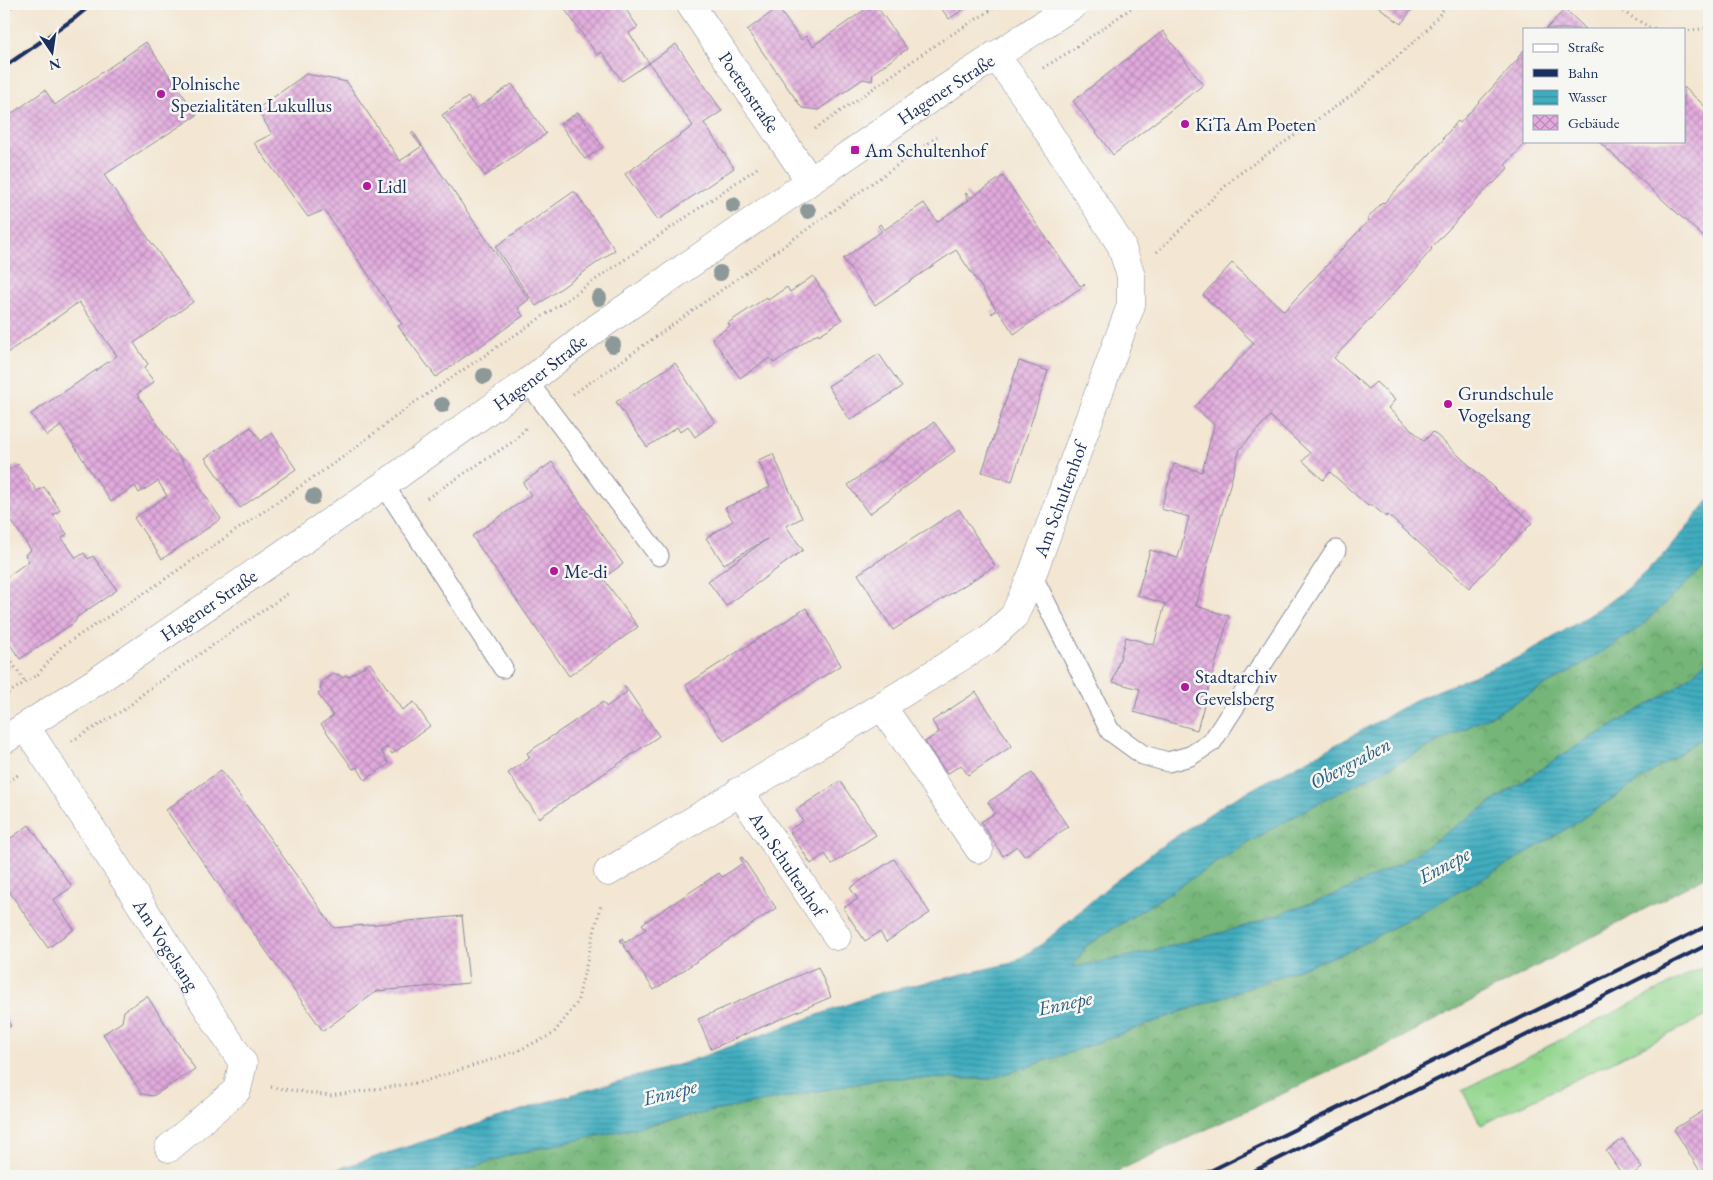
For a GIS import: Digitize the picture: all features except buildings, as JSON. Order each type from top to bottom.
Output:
[{"type":"street","name":"Poetenstraße","points":[[690,4],[810,181]]},
{"type":"street","name":"Hagener Straße","points":[[15,734],[384,485],[528,382],[598,328],[810,181],[995,55],[1075,4]]},
{"type":"street","name":"Am Schultenhof","points":[[608,872],[988,640],[1014,616],[1032,574],[1131,305],[1131,276],[1121,245],[1025,96],[995,55]]},
{"type":"street","points":[[882,706],[979,849]]},
{"type":"street","name":"Am Vogelsang","points":[[15,734],[243,1063]]},
{"type":"street","name":"Am Schultenhof","points":[[739,791],[837,936]]},
{"type":"street","points":[[169,1148],[237,1090],[243,1063]]},
{"type":"lane","points":[[528,382],[658,556]]},
{"type":"lane","points":[[384,485],[503,668]]},
{"type":"lane","points":[[1032,574],[1110,731],[1143,756],[1168,762],[1190,756],[1212,742],[1336,550]]},
{"type":"path","points":[[4,696],[38,674],[61,647],[149,590],[343,456],[411,405],[941,41],[1001,4]]},
{"type":"path","points":[[1131,276],[1236,176],[1358,91],[1425,32],[1448,4]]},
{"type":"path","points":[[1610,4],[1654,28]]},
{"type":"path","points":[[1686,31],[1709,28]]},
{"type":"path","points":[[4,650],[25,682]]},
{"type":"path","points":[[243,1063],[272,1088],[330,1096],[422,1082],[515,1052],[553,1034],[577,1003],[608,872]]},
{"type":"green space","points":[[1709,562],[1709,660],[1673,690],[1562,755],[1403,862],[1342,892],[1246,926],[1145,953],[1072,968],[1086,946],[1246,844],[1311,807],[1496,713],[1571,671],[1638,629]]},
{"type":"green space","points":[[1709,734],[1709,875],[1397,1040],[1107,1176],[444,1176],[517,1153],[714,1111],[886,1078],[990,1079],[1063,1055],[1351,950],[1491,874],[1574,824]]},
{"type":"green space","points":[[1709,964],[1709,1015],[1481,1125],[1462,1090]]},
{"type":"water","points":[[1709,500],[1709,562],[1638,629],[1571,671],[1496,713],[1311,807],[1246,844],[1086,946],[1073,967],[1145,953],[1246,926],[1342,892],[1403,862],[1562,755],[1673,690],[1709,660],[1709,734],[1574,824],[1491,874],[1351,950],[1063,1055],[990,1079],[886,1078],[714,1111],[517,1153],[444,1176],[316,1176],[556,1099],[684,1063],[879,993],[1012,963],[1042,944],[1109,886],[1159,848],[1226,803],[1354,735],[1415,700],[1522,656],[1577,623],[1626,590],[1663,556]]},
{"type":"railway","points":[[4,10],[14,4]]},
{"type":"railway","points":[[4,67],[92,4]]},
{"type":"railway","points":[[1200,1176],[1709,925]]},
{"type":"railway","points":[[1244,1176],[1709,944]]},
{"type":"place","name":"Polnische Spezialitäten Lukullus","points":[[161,94]]},
{"type":"place","name":"KiTa Am Poeten","points":[[1185,124]]},
{"type":"place","name":"Am Schultenhof","points":[[855,150]]},
{"type":"place","name":"Lidl","points":[[367,186]]},
{"type":"place","name":"Grundschule Vogelsang","points":[[1448,404]]},
{"type":"place","name":"Me-di","points":[[554,571]]},
{"type":"place","name":"Stadtarchiv Gevelsberg","points":[[1185,687]]},
{"type":"water label","name":"Obergraben","points":[[1350,763]]},
{"type":"water label","name":"Ennepe","points":[[1444,865]]},
{"type":"water label","name":"Ennepe","points":[[1065,1003]]},
{"type":"water label","name":"Ennepe","points":[[670,1092]]}]
